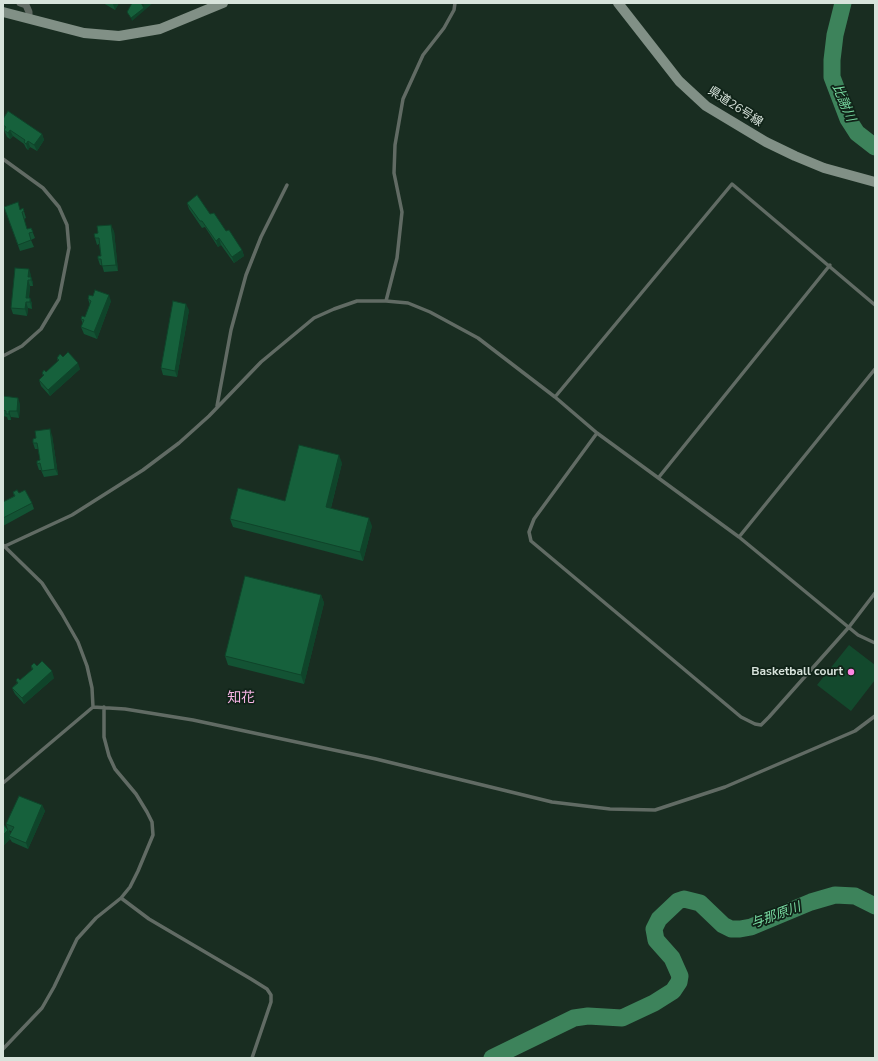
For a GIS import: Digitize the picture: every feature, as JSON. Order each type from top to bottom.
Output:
[{"type":"main road","points":[[3,12],[84,33],[119,36],[160,29],[223,3]]},
{"type":"main road","name":"県道26号線","points":[[618,3],[679,81],[706,106],[766,142],[794,156],[824,168],[875,182]]},
{"type":"street","points":[[20,3],[26,5],[30,12],[28,19]]},
{"type":"lane","points":[[386,301],[396,258],[402,212],[394,174],[395,145],[402,99],[423,55],[444,28],[454,10],[455,3]]},
{"type":"lane","points":[[3,159],[17,167],[43,188],[59,207],[67,225],[69,248],[59,299],[41,329],[22,346],[3,356]]},
{"type":"lane","points":[[555,396],[732,184],[830,265],[875,305]]},
{"type":"lane","points":[[217,406],[232,330],[246,275],[261,237],[288,185]]},
{"type":"lane","points":[[659,477],[830,265]]},
{"type":"lane","points":[[93,707],[92,688],[87,666],[78,642],[42,583],[3,546],[72,515],[143,470],[179,443],[261,362],[314,318],[357,301],[408,303],[430,312],[478,338],[555,396],[597,433],[659,477],[738,537],[849,627],[858,636],[875,643]]},
{"type":"lane","points":[[738,537],[875,369]]},
{"type":"lane","points":[[597,433],[534,518],[529,532],[531,541],[741,717],[754,724],[761,725],[786,700],[849,627],[875,593]]},
{"type":"lane","points":[[3,783],[93,707],[193,720],[361,755],[552,802],[610,809],[655,810],[725,787],[855,731],[875,716]]},
{"type":"lane","points":[[3,1049],[42,1008],[77,939],[96,918],[121,898],[138,872],[147,852],[152,835],[152,822],[136,794],[115,769],[109,756],[104,737],[104,708]]},
{"type":"lane","points":[[121,898],[149,919],[267,989],[271,995],[271,1002],[252,1058]]},
{"type":"green space","name":"Basketball court","points":[[849,645],[875,665],[875,680],[851,711],[817,685]]},
{"type":"building","points":[[132,3],[141,3],[144,8],[131,18],[127,12]]},
{"type":"building","points":[[8,111],[42,134],[34,145],[28,141],[26,144],[24,142],[25,140],[10,130],[8,133],[4,130],[6,127],[3,125],[3,119]]},
{"type":"building","points":[[197,195],[210,214],[214,213],[226,231],[229,230],[242,250],[232,257],[219,238],[216,241],[187,203]]},
{"type":"building","points":[[18,202],[20,210],[23,208],[24,211],[22,212],[27,229],[31,228],[33,232],[29,233],[31,240],[18,245],[4,207]]},
{"type":"building","points":[[111,225],[116,265],[102,266],[101,259],[98,259],[98,256],[101,256],[99,238],[95,238],[94,234],[98,233],[97,226]]},
{"type":"building","points":[[15,268],[29,269],[28,277],[31,277],[31,280],[28,280],[26,298],[30,298],[30,302],[26,302],[25,309],[11,308]]},
{"type":"building","points":[[95,290],[109,295],[94,332],[81,327],[84,320],[81,319],[82,316],[85,317],[91,301],[88,299],[89,295],[93,296]]},
{"type":"building","points":[[173,301],[186,304],[175,371],[161,368]]},
{"type":"building","points":[[68,352],[78,363],[48,390],[39,380],[44,375],[42,373],[44,370],[46,372],[59,360],[57,358],[60,354],[63,357]]},
{"type":"building","points":[[3,396],[18,398],[17,411],[9,411],[9,414],[6,414],[6,411],[3,410]]},
{"type":"building","points":[[50,429],[55,469],[42,471],[40,463],[37,464],[37,461],[40,460],[37,443],[33,443],[33,439],[36,438],[35,431]]},
{"type":"building","points":[[299,445],[339,455],[326,507],[369,518],[360,552],[230,519],[238,488],[285,501]]},
{"type":"building","points":[[17,490],[19,493],[25,490],[32,503],[3,518],[3,502],[15,496],[13,492]]},
{"type":"building","points":[[245,576],[321,595],[301,675],[225,656]]},
{"type":"building","points":[[42,661],[52,671],[22,698],[12,688],[18,683],[16,680],[18,678],[20,680],[33,669],[31,666],[34,663],[37,666]]},
{"type":"building","points":[[19,796],[42,805],[26,843],[9,836],[14,827],[6,824]]},
{"type":"building","points":[[3,824],[8,830],[3,835]]},
{"type":"waterway","name":"比謝川","points":[[843,3],[835,35],[832,60],[832,77],[848,119],[857,133],[875,147]]},
{"type":"waterway","name":"与那原川","points":[[492,1058],[574,1018],[588,1016],[622,1018],[654,1003],[673,991],[679,982],[680,976],[672,958],[656,940],[654,929],[659,919],[678,901],[684,899],[700,903],[723,925],[731,929],[751,927],[811,902],[835,895],[855,896],[875,906]]},
{"type":"place","name":"Basketball court","points":[[851,672]]},
{"type":"district","name":"知花","points":[[241,699]]}]
